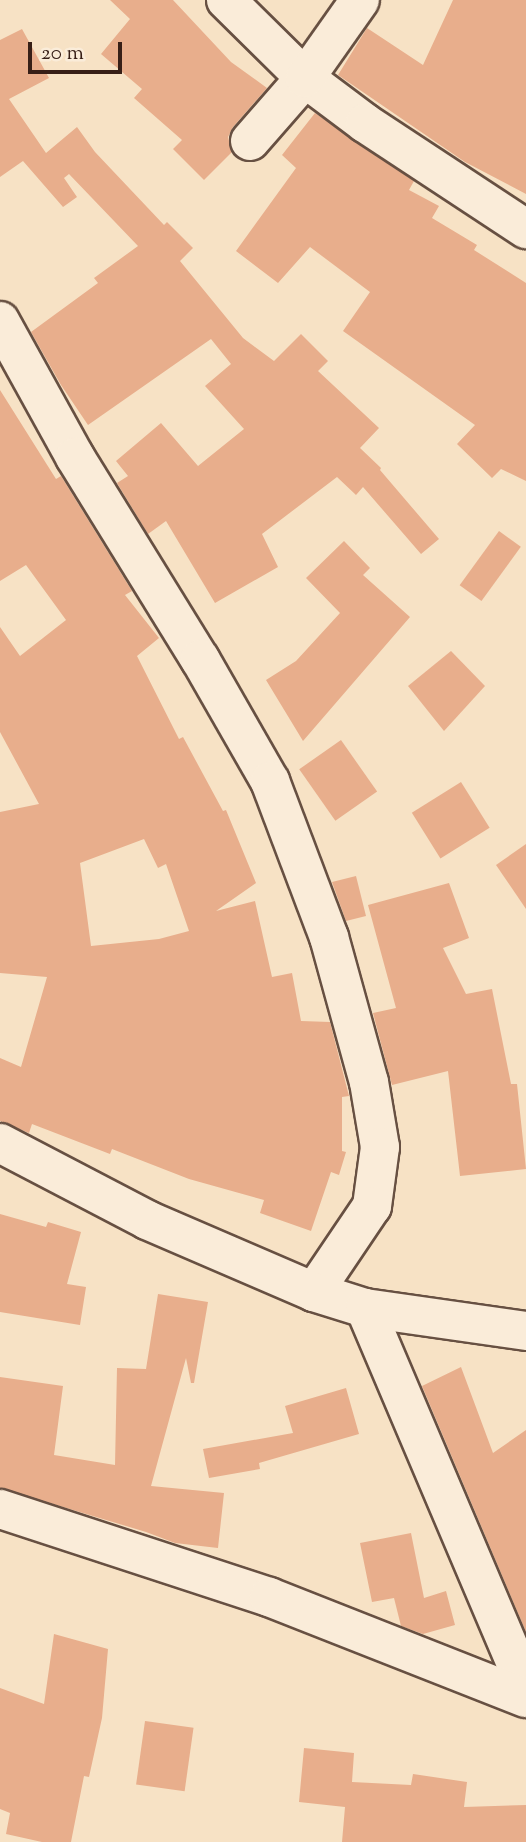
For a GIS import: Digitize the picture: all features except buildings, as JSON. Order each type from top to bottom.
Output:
[{"type":"street","points":[[226,0],[305,78],[365,123],[526,229]]},
{"type":"street","points":[[250,141],[305,78],[360,0]]},
{"type":"street","points":[[0,321],[75,457],[200,659],[270,781],[329,937],[369,1082],[380,1147],[372,1206],[314,1292]]},
{"type":"street","points":[[0,1143],[147,1220],[314,1292],[365,1308],[526,1331]]},
{"type":"street","points":[[365,1308],[526,1688]]},
{"type":"street","points":[[0,1509],[269,1597],[526,1698]]}]
